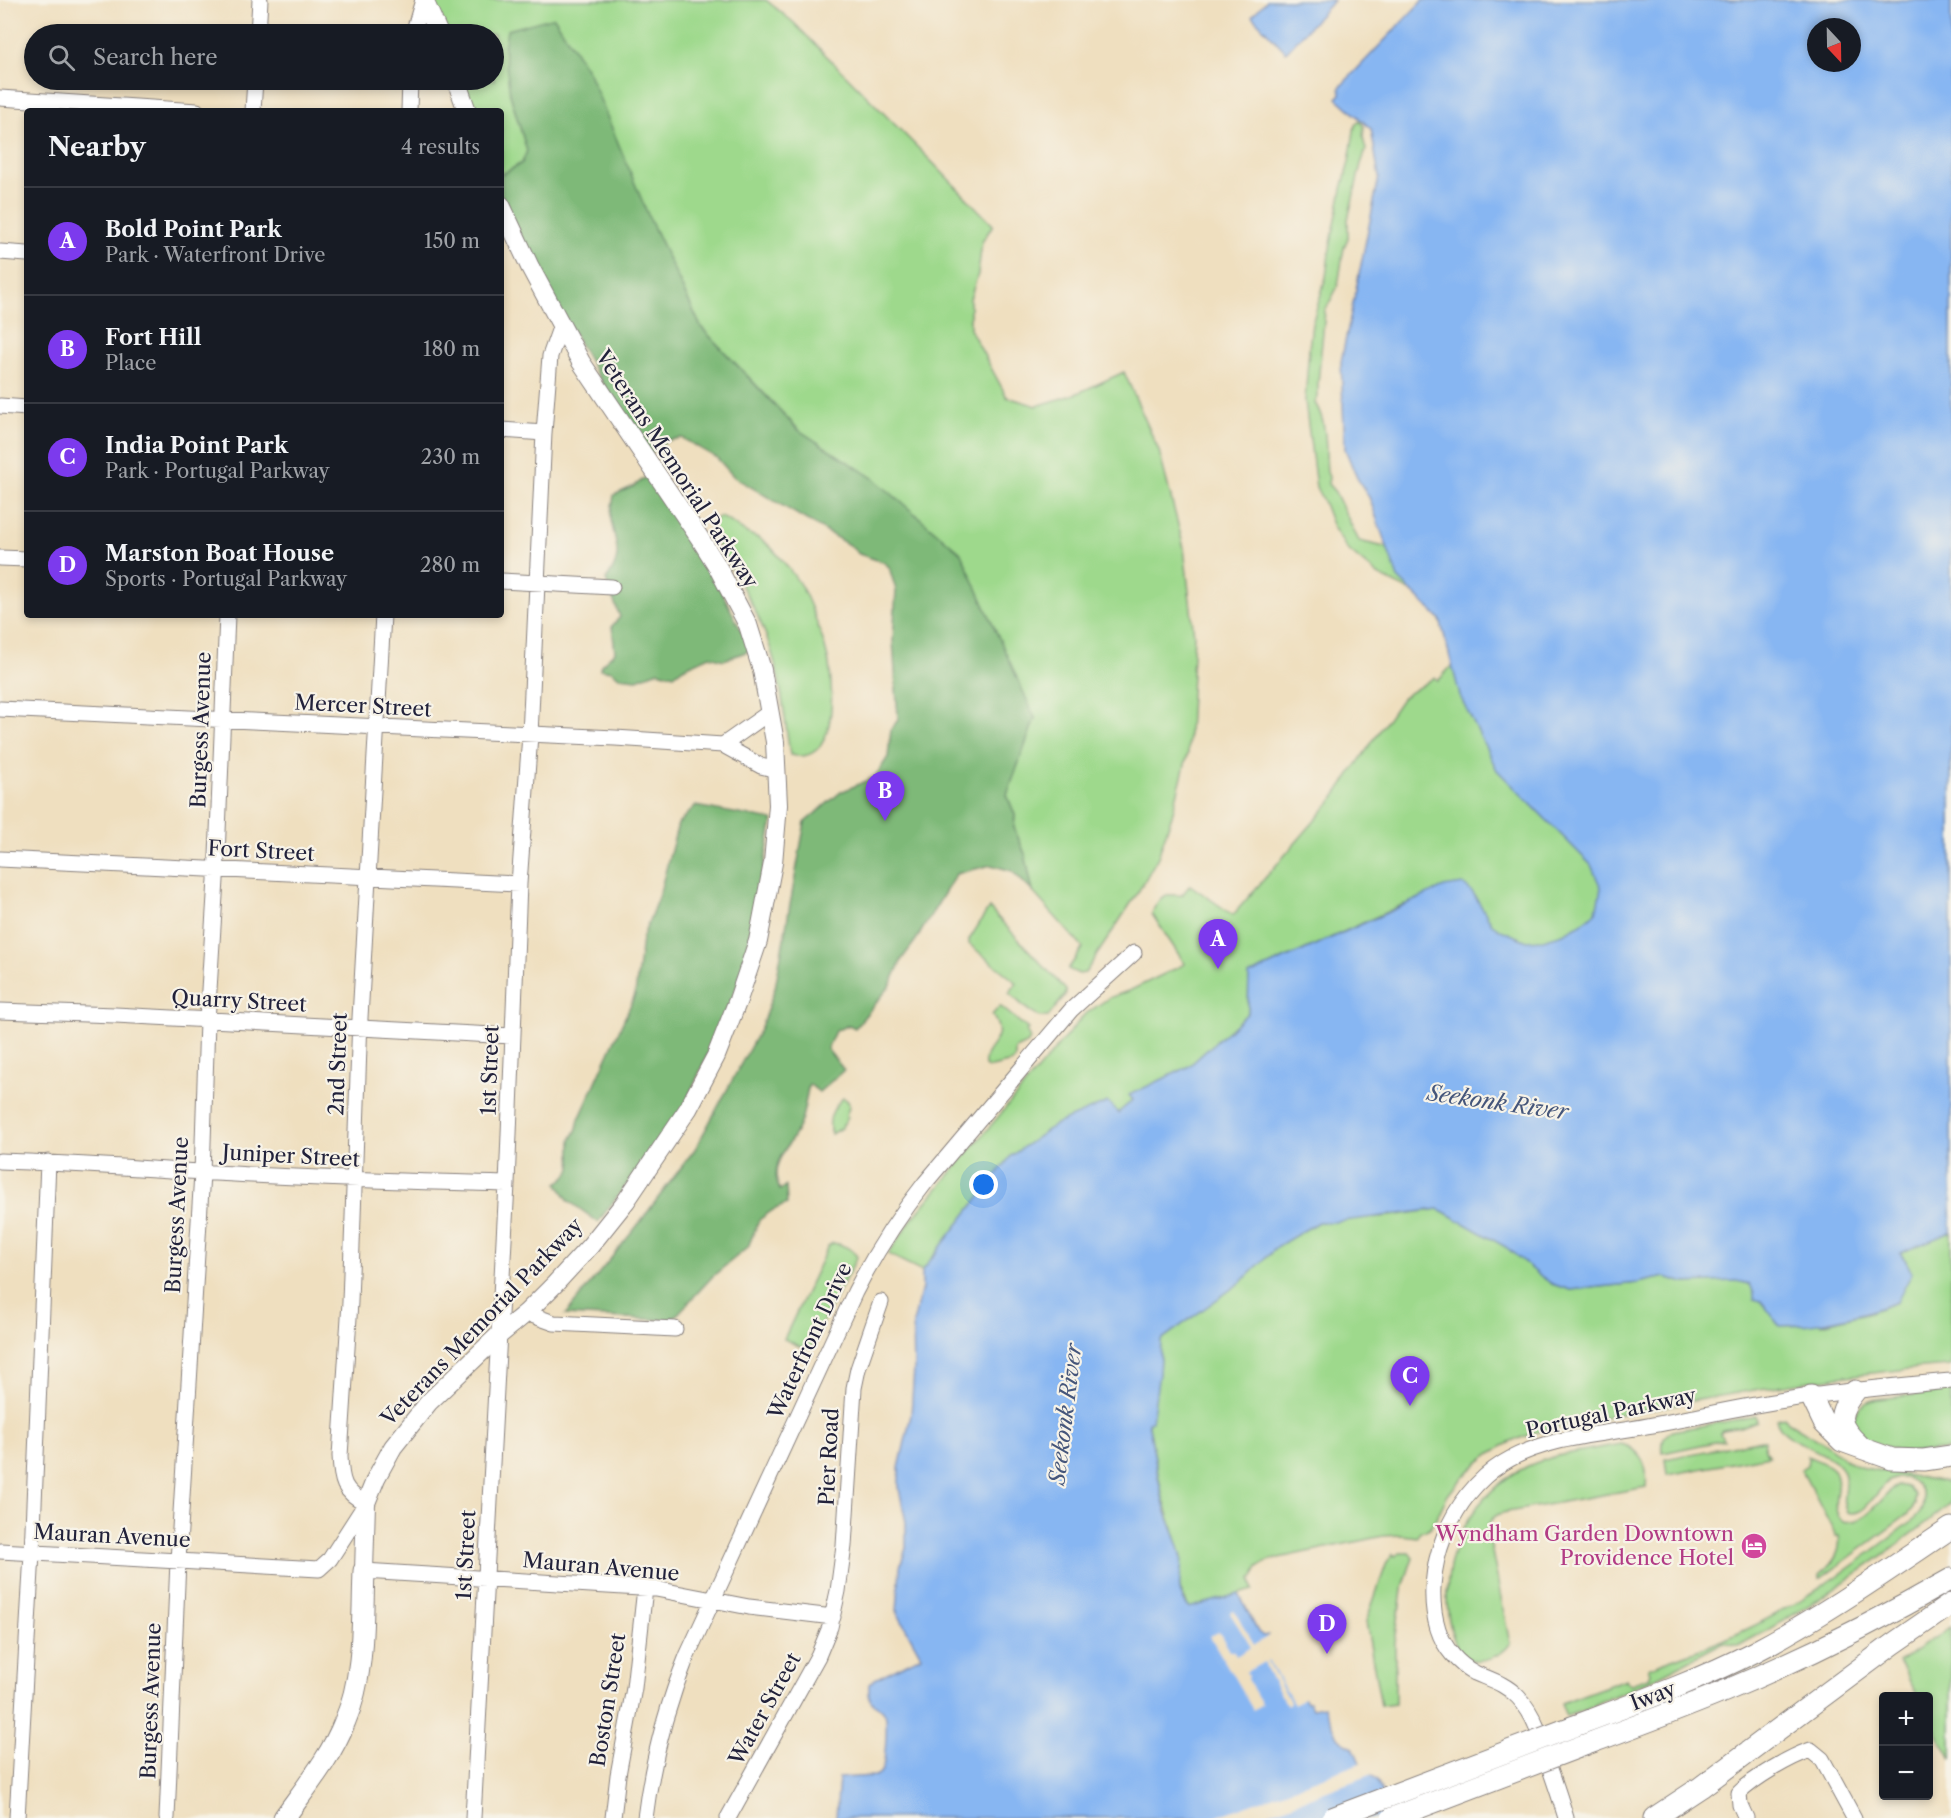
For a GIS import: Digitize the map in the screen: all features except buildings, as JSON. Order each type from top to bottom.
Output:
[{"type":"highway","points":[[1855,1391],[1842,1412],[1842,1424],[1849,1436],[1866,1451]]},
{"type":"highway","points":[[1811,1396],[1824,1423],[1842,1442],[1892,1459],[1924,1460],[1951,1456]]},
{"type":"highway","name":"Iway","points":[[1332,1818],[1686,1683],[1754,1652],[1845,1599],[1951,1527]]},
{"type":"highway","points":[[284,1818],[329,1753],[350,1710],[360,1654],[364,1571]]},
{"type":"highway","name":"Iway","points":[[1392,1818],[1698,1702],[1767,1673],[1859,1629],[1951,1579]]},
{"type":"highway","points":[[1654,1818],[1718,1775],[1885,1650],[1951,1604]]},
{"type":"main road","points":[[424,0],[435,24]]},
{"type":"main road","points":[[460,90],[466,108]]},
{"type":"main road","name":"Veterans Memorial Parkway","points":[[364,1571],[366,1503],[381,1467],[408,1425],[498,1336],[526,1313],[590,1246],[626,1201],[688,1109],[716,1056],[738,1000],[758,940],[773,863],[778,805],[775,742],[762,670],[748,625],[716,564],[581,362],[504,213]]},
{"type":"street","points":[[259,24],[260,0]]},
{"type":"street","points":[[416,24],[424,0]]},
{"type":"street","points":[[252,108],[254,90]]},
{"type":"street","points":[[409,108],[410,90]]},
{"type":"street","points":[[0,98],[152,108]]},
{"type":"street","points":[[0,252],[24,254]]},
{"type":"street","name":"1st Street","points":[[473,1818],[507,1184],[519,884],[530,735],[544,433],[550,356],[561,325]]},
{"type":"street","points":[[0,406],[24,408]]},
{"type":"street","points":[[504,430],[544,433]]},
{"type":"street","points":[[0,558],[24,559]]},
{"type":"street","points":[[504,581],[612,587]]},
{"type":"street","name":"Burgess Avenue","points":[[167,1818],[178,1561],[202,1173],[207,1021],[227,618]]},
{"type":"street","name":"2nd Street","points":[[366,1503],[346,1488],[340,1466],[383,618]]},
{"type":"street","name":"Mercer Street","points":[[0,709],[723,745],[761,766],[777,770]]},
{"type":"street","points":[[723,745],[770,712]]},
{"type":"street","name":"Fort Street","points":[[0,859],[519,884]]},
{"type":"street","name":"Waterfront Drive","points":[[645,1818],[654,1763],[672,1695],[690,1648],[855,1292],[889,1232],[925,1183],[1071,1010],[1134,953]]},
{"type":"street","name":"Quarry Street","points":[[0,1011],[512,1036]]},
{"type":"street","name":"Juniper Street","points":[[0,1161],[356,1180],[507,1184]]},
{"type":"street","points":[[17,1818],[33,1553],[48,1162]]},
{"type":"street","name":"Pier Road","points":[[832,1617],[838,1591],[844,1539],[854,1388],[858,1369],[881,1302]]},
{"type":"street","points":[[526,1313],[554,1323],[675,1329]]},
{"type":"street","name":"Portugal Parkway","points":[[1566,1818],[1536,1724],[1529,1710],[1506,1686],[1475,1673],[1461,1664],[1447,1647],[1436,1622],[1434,1586],[1440,1549],[1456,1513],[1478,1484],[1505,1462],[1550,1443],[1811,1396],[1951,1381]]},
{"type":"street","name":"Mauran Avenue","points":[[0,1551],[319,1569],[330,1559],[366,1503]]},
{"type":"street","name":"Mauran Avenue","points":[[364,1571],[645,1588],[678,1592],[749,1607],[832,1617]]},
{"type":"street","name":"Boston Street","points":[[614,1818],[618,1775],[634,1688],[645,1588]]},
{"type":"street","name":"Water Street","points":[[728,1818],[818,1656],[832,1617]]},
{"type":"street","points":[[1746,1818],[1739,1793],[1746,1786],[1791,1758],[1811,1750],[1822,1759],[1854,1818]]},
{"type":"green space","points":[[424,0],[766,0],[793,22],[993,225],[982,242],[978,274],[970,299],[970,329],[1007,397],[1037,406],[1078,393],[1124,372],[1159,451],[1184,548],[1194,635],[1188,753],[1172,815],[1158,857],[1137,894],[1085,973],[1079,974],[1068,969],[1083,948],[1033,892],[1025,854],[1014,828],[1015,815],[1007,795],[1035,718],[999,640],[701,327],[651,222],[510,94],[527,151],[522,163],[504,173],[504,108],[466,108],[459,90],[504,90],[504,24],[434,24]]},
{"type":"green space","points":[[554,17],[589,73],[651,222],[701,327],[797,429],[873,478],[961,553],[1035,718],[1007,795],[1015,815],[1014,828],[1025,854],[1033,892],[1012,871],[991,865],[956,874],[902,959],[890,986],[855,1028],[849,1025],[835,1031],[827,1049],[844,1070],[819,1092],[809,1084],[801,1121],[778,1162],[777,1180],[780,1190],[786,1186],[787,1204],[759,1220],[748,1247],[713,1276],[676,1316],[667,1320],[565,1315],[637,1226],[695,1149],[761,1027],[775,988],[805,822],[841,792],[875,777],[888,757],[891,729],[898,720],[893,640],[896,590],[889,567],[883,562],[859,554],[849,545],[734,477],[717,458],[682,438],[668,440],[645,458],[504,212],[504,173],[522,163],[527,151],[510,94],[504,48],[507,30]]},
{"type":"green space","points":[[1360,121],[1364,127],[1363,138],[1366,150],[1348,219],[1348,238],[1344,247],[1338,286],[1325,311],[1318,397],[1315,403],[1324,428],[1328,484],[1335,492],[1359,541],[1393,549],[1627,863],[1571,958],[1404,904],[1249,975],[1248,1013],[1188,1067],[1130,1095],[1133,1100],[1118,1113],[1056,1124],[1011,1156],[922,1271],[888,1254],[912,1219],[1084,1015],[1109,998],[1185,964],[1152,914],[1160,900],[1167,895],[1182,895],[1190,885],[1233,915],[1331,802],[1403,697],[1435,677],[1438,681],[1454,663],[1438,614],[1422,597],[1378,575],[1347,549],[1333,527],[1316,487],[1305,401],[1309,348],[1312,324],[1326,277],[1355,125]]},
{"type":"green space","points":[[653,472],[680,509],[751,650],[724,660],[710,656],[683,668],[674,675],[658,671],[637,679],[619,677],[612,671],[600,669],[601,665],[615,652],[612,626],[620,617],[606,580],[617,557],[611,520],[614,495],[634,486]]},
{"type":"green space","points":[[720,517],[761,540],[779,556],[803,590],[818,626],[829,664],[831,708],[824,739],[817,750],[806,755],[790,755],[778,676],[766,634],[744,589],[710,532],[713,520]]},
{"type":"green space","points":[[695,806],[773,820],[746,956],[734,995],[682,1112],[598,1222],[569,1201],[557,1183],[571,1170],[571,1141],[579,1118],[635,995],[642,939],[660,892],[678,824]]},
{"type":"green space","points":[[989,908],[1066,990],[1066,994],[1048,1017],[1032,1013],[1009,993],[1017,983],[969,944],[969,940]]},
{"type":"green space","points":[[1000,1006],[1028,1029],[1026,1031],[1030,1039],[1028,1043],[1015,1049],[1015,1058],[1012,1062],[988,1068],[985,1066],[985,1059],[999,1032],[992,1015]]},
{"type":"green space","points":[[843,1098],[849,1104],[846,1116],[848,1117],[841,1128],[831,1134],[831,1114]]},
{"type":"green space","points":[[1439,1209],[1506,1247],[1552,1284],[1570,1290],[1638,1283],[1665,1277],[1684,1283],[1736,1280],[1749,1284],[1822,1324],[1867,1313],[1897,1302],[1906,1261],[1899,1253],[1951,1232],[1951,1366],[1875,1373],[1725,1395],[1597,1418],[1525,1436],[1500,1448],[1476,1465],[1448,1495],[1431,1527],[1419,1533],[1418,1537],[1383,1536],[1269,1560],[1258,1567],[1251,1578],[1253,1590],[1189,1608],[1180,1589],[1179,1576],[1182,1557],[1162,1494],[1148,1421],[1159,1373],[1161,1340],[1241,1282],[1278,1246],[1318,1222],[1391,1216]]},
{"type":"green space","points":[[833,1243],[847,1247],[857,1257],[813,1345],[805,1349],[784,1339],[828,1246]]},
{"type":"green space","points":[[1951,1391],[1951,1449],[1907,1453],[1867,1441],[1853,1425],[1857,1410],[1877,1399]]},
{"type":"green space","points":[[1756,1416],[1757,1421],[1741,1427],[1722,1430],[1720,1433],[1724,1440],[1663,1453],[1663,1440],[1672,1431]]},
{"type":"green space","points":[[1785,1417],[1788,1422],[1825,1444],[1846,1460],[1864,1468],[1951,1483],[1951,1503],[1848,1580],[1766,1631],[1738,1646],[1724,1642],[1641,1685],[1601,1701],[1588,1709],[1566,1716],[1561,1703],[1626,1679],[1631,1684],[1648,1678],[1650,1673],[1648,1668],[1708,1646],[1766,1620],[1852,1566],[1912,1521],[1919,1513],[1923,1503],[1921,1491],[1913,1481],[1901,1478],[1888,1482],[1861,1510],[1854,1513],[1847,1512],[1844,1506],[1845,1475],[1843,1469],[1831,1458],[1786,1433],[1776,1419]]},
{"type":"green space","points":[[1765,1440],[1764,1450],[1769,1456],[1667,1475],[1665,1459]]},
{"type":"green space","points":[[1621,1444],[1634,1450],[1642,1460],[1645,1466],[1646,1487],[1502,1513],[1492,1519],[1488,1531],[1510,1644],[1496,1656],[1483,1660],[1463,1657],[1457,1647],[1449,1617],[1447,1591],[1450,1566],[1458,1541],[1470,1518],[1485,1497],[1505,1480],[1528,1466],[1562,1455]]},
{"type":"green space","points":[[1807,1456],[1828,1465],[1833,1470],[1838,1482],[1836,1508],[1843,1521],[1860,1519],[1867,1515],[1898,1485],[1907,1487],[1915,1495],[1915,1505],[1907,1515],[1820,1579],[1820,1575],[1837,1553],[1840,1542],[1839,1536],[1836,1536],[1801,1469],[1807,1465]]},
{"type":"green space","points":[[1400,1553],[1409,1553],[1413,1557],[1402,1590],[1395,1643],[1395,1704],[1381,1706],[1366,1622],[1387,1562],[1393,1554],[1395,1556]]},
{"type":"green space","points":[[1951,1627],[1951,1759],[1933,1725],[1933,1692],[1916,1692],[1899,1662]]},
{"type":"water","points":[[1267,0],[1334,0],[1286,52],[1252,16]]},
{"type":"water","name":"Seekonk River","points":[[1423,0],[1951,0],[1951,1232],[1900,1253],[1912,1273],[1897,1302],[1840,1319],[1780,1326],[1761,1301],[1754,1299],[1750,1284],[1736,1281],[1684,1283],[1665,1277],[1638,1283],[1570,1290],[1552,1284],[1506,1247],[1439,1209],[1335,1222],[1318,1222],[1278,1246],[1241,1282],[1161,1340],[1152,1421],[1148,1422],[1165,1509],[1181,1554],[1180,1586],[1184,1600],[1189,1608],[1239,1594],[1258,1632],[1263,1636],[1269,1635],[1306,1702],[1309,1702],[1312,1708],[1324,1706],[1338,1737],[1353,1747],[1361,1765],[1377,1780],[1391,1818],[836,1818],[839,1778],[875,1776],[880,1773],[883,1766],[886,1718],[883,1710],[874,1705],[870,1699],[869,1684],[921,1656],[897,1612],[900,1567],[906,1548],[906,1522],[899,1489],[899,1468],[911,1415],[914,1369],[913,1323],[922,1288],[922,1271],[1011,1156],[1056,1124],[1108,1102],[1118,1113],[1133,1100],[1129,1095],[1188,1067],[1248,1013],[1249,975],[1444,887],[1463,884],[1473,893],[1492,924],[1527,941],[1543,940],[1563,934],[1596,912],[1601,888],[1591,865],[1497,770],[1460,696],[1440,619],[1398,578],[1369,497],[1357,478],[1345,449],[1341,362],[1379,177],[1371,129],[1337,98],[1341,94],[1340,87]]},
{"type":"pier","points":[[1234,1611],[1254,1645],[1272,1634],[1305,1697],[1294,1704],[1268,1660],[1291,1703],[1287,1705],[1264,1662],[1246,1672],[1247,1679],[1262,1704],[1253,1710],[1210,1636],[1219,1632],[1230,1651],[1234,1651],[1236,1656],[1251,1647],[1230,1613]]},
{"type":"pier","points":[[1363,1762],[1375,1773],[1256,1818],[1213,1818]]},
{"type":"place","name":"Fort Hill","points":[[885,821]]},
{"type":"place","name":"Bold Point Park","points":[[1218,969]]},
{"type":"place","name":"India Point Park","points":[[1410,1406]]},
{"type":"place","name":"Wyndham Garden Downtown Providence Hotel","points":[[1754,1546]]},
{"type":"place","name":"Marston Boat House","points":[[1327,1654]]}]
